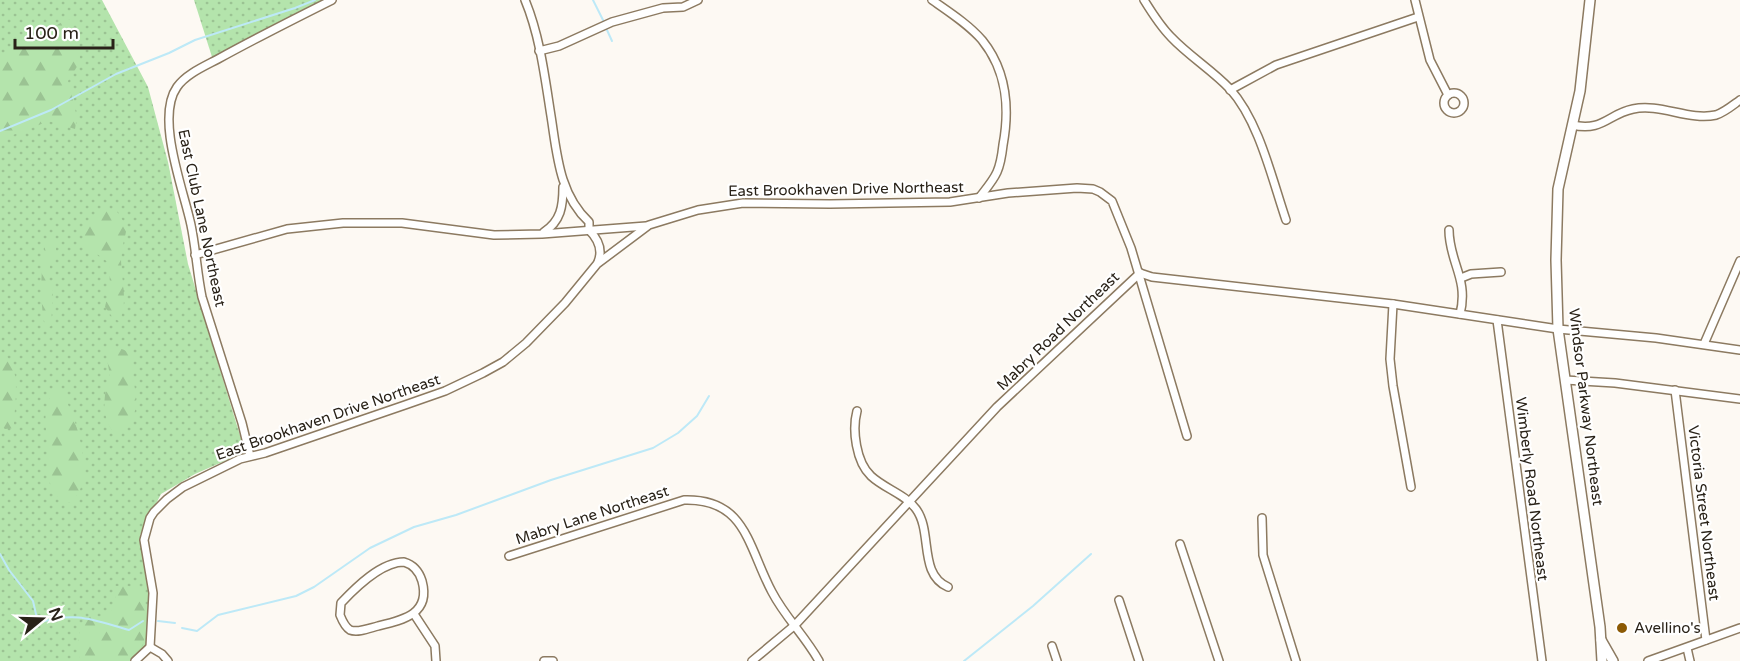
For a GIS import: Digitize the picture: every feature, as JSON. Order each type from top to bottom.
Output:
[{"type":"street","name":"East Club Lane Northeast","points":[[250,456],[202,297],[191,225],[176,171],[168,124],[169,111],[176,88],[181,81],[332,0]]},
{"type":"street","points":[[525,0],[539,51],[563,183],[560,216],[550,229],[542,234]]},
{"type":"street","points":[[539,51],[558,46],[612,22],[664,4],[683,6],[698,0]]},
{"type":"street","points":[[932,0],[966,24],[982,41],[994,58],[1006,91],[1007,124],[1000,163],[995,177],[979,198]]},
{"type":"street","points":[[1144,0],[1171,37],[1230,90],[1243,107],[1253,127],[1286,220]]},
{"type":"street","points":[[1415,0],[1430,60],[1448,95]]},
{"type":"street","name":"Windsor Parkway Northeast","points":[[1590,0],[1580,91],[1558,189],[1556,260],[1558,329],[1602,640],[1602,661]]},
{"type":"street","points":[[1230,90],[1276,65],[1418,17]]},
{"type":"street","points":[[1572,125],[1590,127],[1601,125],[1634,109],[1656,109],[1702,116],[1716,115],[1740,100]]},
{"type":"street","points":[[563,183],[575,206],[589,222],[602,228]]},
{"type":"street","name":"East Brookhaven Drive Northeast","points":[[150,647],[153,593],[144,540],[150,518],[159,506],[183,488],[222,466],[445,391],[503,362],[538,333],[597,264],[649,225],[698,210],[743,202],[830,204],[950,202],[1008,193],[1077,188],[1100,192],[1112,201],[1141,276],[1187,436]]},
{"type":"street","points":[[589,222],[589,230],[600,249],[597,264]]},
{"type":"street","points":[[195,255],[287,229],[343,223],[402,223],[485,234],[542,234],[649,225]]},
{"type":"street","points":[[1449,230],[1451,251],[1464,291],[1460,314]]},
{"type":"street","points":[[1704,344],[1740,261]]},
{"type":"street","points":[[1461,278],[1471,274],[1501,272]]},
{"type":"street","name":"Mabry Road Northeast","points":[[752,661],[795,626],[997,407],[1116,293],[1141,276],[1393,304],[1558,329],[1704,344],[1740,350]]},
{"type":"street","points":[[1393,304],[1390,359],[1412,487]]},
{"type":"street","name":"Wimberly Road Northeast","points":[[1497,320],[1542,661]]},
{"type":"street","points":[[1565,380],[1675,390],[1740,399]]},
{"type":"street","name":"Victoria Street Northeast","points":[[1675,390],[1707,640]]},
{"type":"street","points":[[857,411],[854,429],[865,466],[871,476],[909,501],[916,509],[923,524],[926,549],[933,573],[941,584],[948,587]]},
{"type":"street","name":"Mabry Lane Northeast","points":[[509,556],[667,504],[699,499],[718,504],[735,517],[746,535],[772,593],[819,661]]},
{"type":"street","points":[[1262,518],[1263,555],[1296,661]]},
{"type":"street","points":[[1180,544],[1219,661]]},
{"type":"street","points":[[404,562],[416,568],[422,584],[423,599],[414,614],[403,620],[357,631],[350,630],[341,618],[339,610],[344,600],[380,570],[395,563],[404,562]]},
{"type":"street","points":[[1119,600],[1139,661]]},
{"type":"street","points":[[414,614],[435,646],[436,661]]},
{"type":"street","points":[[1648,661],[1740,628]]},
{"type":"street","name":"Windsor Parkway Northeast","points":[[1602,640],[1613,661]]},
{"type":"street","points":[[1052,646],[1057,661]]},
{"type":"street","points":[[135,661],[150,647],[162,654],[168,661]]},
{"type":"street","points":[[1687,648],[1690,661]]},
{"type":"street","points":[[544,661],[553,661]]},
{"type":"green space","points":[[0,0],[102,0],[148,87],[168,162],[188,264],[245,452],[195,474],[161,494],[140,535],[152,594],[153,644],[133,661],[0,661]]},
{"type":"green space","points":[[194,0],[326,0],[212,57]]},
{"type":"green space","points":[[67,19],[71,20],[80,57],[68,81],[77,117],[75,129],[49,121],[0,140],[0,61],[16,42],[44,33]]},
{"type":"green space","points":[[107,209],[116,210],[127,227],[121,256],[124,306],[119,321],[113,318],[105,307],[110,283],[109,263],[97,254],[90,253],[84,243],[84,229]]},
{"type":"green space","points":[[48,237],[56,238],[56,251],[50,265],[49,281],[53,291],[51,326],[46,328],[42,308],[41,282],[43,257]]},
{"type":"green space","points":[[108,343],[133,354],[136,407],[127,426],[116,436],[106,417],[104,406],[110,377]]},
{"type":"green space","points":[[0,351],[12,366],[15,375],[14,428],[5,429],[0,425]]},
{"type":"green space","points":[[60,390],[76,424],[84,466],[80,490],[72,502],[61,500],[57,496],[51,486],[47,469],[49,450],[46,427],[47,405],[54,391]]},
{"type":"green space","points":[[113,586],[128,586],[141,591],[147,619],[142,646],[130,661],[80,661],[78,642],[82,626],[89,616],[107,617],[117,604]]},
{"type":"waterway","points":[[0,131],[51,110],[116,74],[195,40],[315,0]]},
{"type":"waterway","points":[[593,0],[603,20]]},
{"type":"waterway","points":[[607,30],[612,41]]},
{"type":"waterway","points":[[182,628],[197,631],[218,615],[296,596],[314,587],[370,548],[414,527],[653,448],[678,433],[697,416],[709,396]]},
{"type":"waterway","points":[[0,554],[9,570],[33,601],[38,623],[51,619],[74,617],[129,630],[143,621]]},
{"type":"waterway","points":[[964,661],[1033,606],[1091,554]]},
{"type":"waterway","points":[[158,621],[175,623]]},
{"type":"place","name":"Avellino's","points":[[1622,628]]}]
